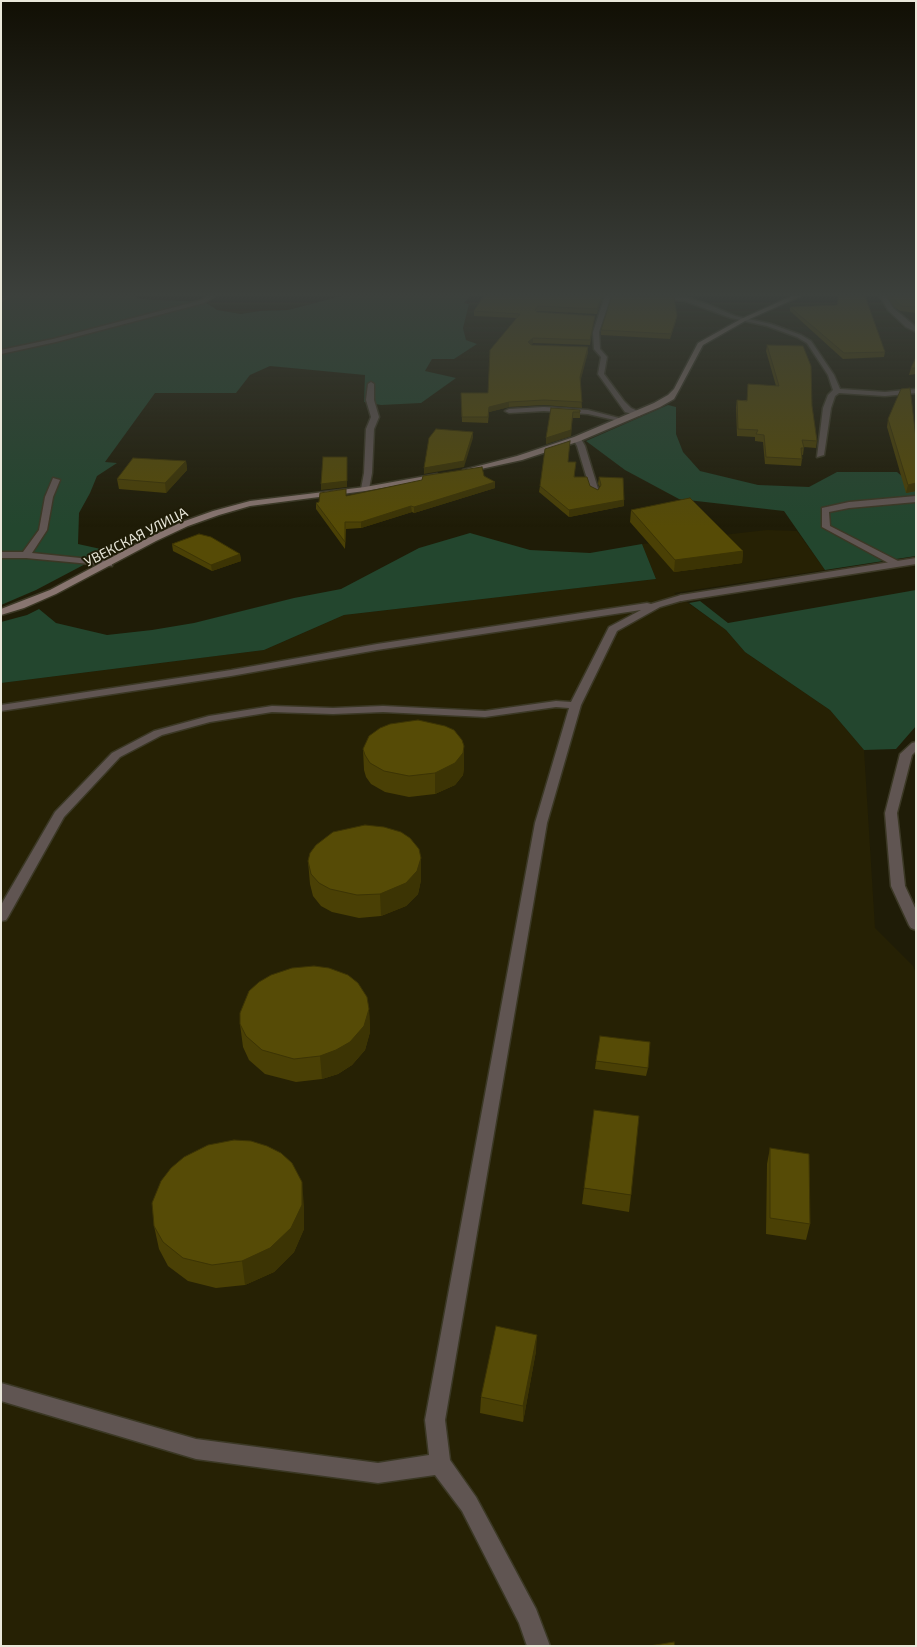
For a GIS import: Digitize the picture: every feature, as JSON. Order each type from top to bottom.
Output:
[{"type":"street","points":[[601,373],[628,410],[637,414]]},
{"type":"street","name":"УВЕКСКАЯ УЛИЦА","points":[[1,612],[21,606],[53,592],[177,528],[216,513],[250,504],[365,489],[454,473],[519,458],[577,439],[637,414],[671,397],[678,389],[686,373]]},
{"type":"street","points":[[830,373],[837,391]]},
{"type":"street","points":[[365,489],[368,474],[370,429],[375,417],[370,400],[371,384]]},
{"type":"street","points":[[820,455],[826,424],[826,408],[832,395],[837,391],[878,394],[916,391]]},
{"type":"street","points":[[509,411],[588,412],[623,420]]},
{"type":"street","points":[[577,439],[581,446],[595,492]]},
{"type":"street","points":[[26,555],[44,530],[49,497],[56,480]]},
{"type":"street","points":[[897,564],[826,527],[825,510],[849,505],[916,499]]},
{"type":"street","points":[[1,555],[26,555],[110,564]]},
{"type":"street","points":[[1,708],[231,673],[377,647],[657,605],[681,598],[916,561]]},
{"type":"street","points":[[539,1646],[528,1617],[468,1504],[440,1464],[435,1420],[541,823],[575,705],[613,629],[657,605]]},
{"type":"street","points":[[1,916],[60,815],[116,756],[158,734],[209,719],[272,709],[333,711],[383,709],[485,714],[556,704],[575,705]]},
{"type":"street","points":[[916,745],[906,754],[891,813],[898,886],[916,925]]},
{"type":"street","points":[[1,1392],[196,1449],[378,1473],[440,1464]]},
{"type":"shaded area","points":[[767,530],[797,531],[825,570],[674,593],[726,630],[745,652],[830,710],[864,750],[875,928],[913,966],[916,973],[916,1646],[1,1646],[1,683],[264,650],[344,615],[656,579],[642,544]]},
{"type":"green space","points":[[1,373],[255,373],[250,375],[236,393],[155,393],[105,462],[117,463],[97,476],[79,513],[78,544],[110,551],[36,590],[1,605]]},
{"type":"green space","points":[[342,373],[433,373],[456,378],[421,403],[381,405],[364,402],[365,375]]},
{"type":"green space","points":[[668,405],[676,407],[676,434],[683,452],[700,471],[758,485],[809,487],[837,472],[897,472],[911,484],[916,485],[916,556],[825,570],[784,511],[679,499],[625,470],[586,441]]},
{"type":"green space","points":[[470,533],[530,550],[590,553],[642,544],[656,579],[344,615],[264,650],[1,683],[1,622],[27,615],[39,609],[56,623],[107,635],[194,623],[294,598],[341,589],[419,548]]},
{"type":"green space","points":[[916,590],[916,726],[896,749],[864,750],[830,710],[745,652],[726,630],[689,603],[700,601],[728,623]]},
{"type":"building","points":[[489,373],[581,373],[582,402],[544,400],[509,402],[489,407],[488,417],[462,417],[461,393],[488,393]]},
{"type":"building","points":[[775,373],[811,373],[812,406],[817,441],[802,440],[804,448],[801,448],[802,459],[766,457],[764,435],[756,434],[758,430],[738,429],[737,400],[747,401],[748,384],[779,386]]},
{"type":"building","points":[[910,388],[916,438],[916,483],[908,485],[888,419],[901,389]]},
{"type":"building","points":[[551,408],[580,410],[580,412],[573,412],[571,430],[546,438]]},
{"type":"building","points":[[436,429],[473,432],[464,461],[424,468],[429,438]]},
{"type":"building","points":[[570,441],[568,462],[576,462],[574,477],[587,477],[590,486],[598,490],[601,485],[599,477],[623,478],[624,500],[569,510],[540,486],[545,449]]},
{"type":"building","points":[[323,457],[347,457],[347,481],[321,484]]},
{"type":"building","points":[[133,458],[186,461],[165,483],[117,479]]},
{"type":"building","points":[[482,467],[484,476],[495,482],[361,522],[345,522],[345,542],[316,503],[319,502],[320,493],[346,489],[346,496],[422,480],[423,476]]},
{"type":"building","points":[[690,498],[743,551],[675,560],[631,510]]},
{"type":"building","points":[[199,534],[211,537],[240,554],[211,565],[172,544]]},
{"type":"building","points":[[418,720],[454,730],[464,746],[463,753],[455,763],[435,773],[409,776],[384,771],[370,763],[363,749],[369,736],[390,724]]},
{"type":"building","points":[[365,825],[384,827],[401,832],[410,838],[419,849],[421,858],[417,871],[406,883],[380,894],[357,895],[330,889],[319,883],[311,874],[308,861],[310,853],[316,845],[333,832]]},
{"type":"building","points":[[314,966],[329,968],[348,975],[358,983],[367,997],[369,1009],[364,1026],[350,1042],[320,1056],[294,1059],[262,1050],[246,1036],[240,1024],[240,1013],[249,991],[271,975],[292,968]]},
{"type":"building","points":[[600,1036],[650,1042],[648,1068],[596,1061]]},
{"type":"building","points":[[594,1110],[639,1116],[631,1195],[584,1188]]},
{"type":"building","points":[[234,1140],[251,1141],[267,1146],[281,1153],[292,1163],[302,1182],[302,1205],[291,1228],[270,1248],[242,1261],[212,1265],[183,1258],[163,1242],[154,1226],[152,1203],[161,1181],[171,1168],[184,1157],[208,1145]]},
{"type":"building","points":[[770,1148],[809,1154],[810,1224],[770,1218]]},
{"type":"building","points":[[496,1326],[537,1335],[523,1406],[481,1397]]},
{"type":"building","points":[[674,1642],[675,1646],[649,1646]]}]
